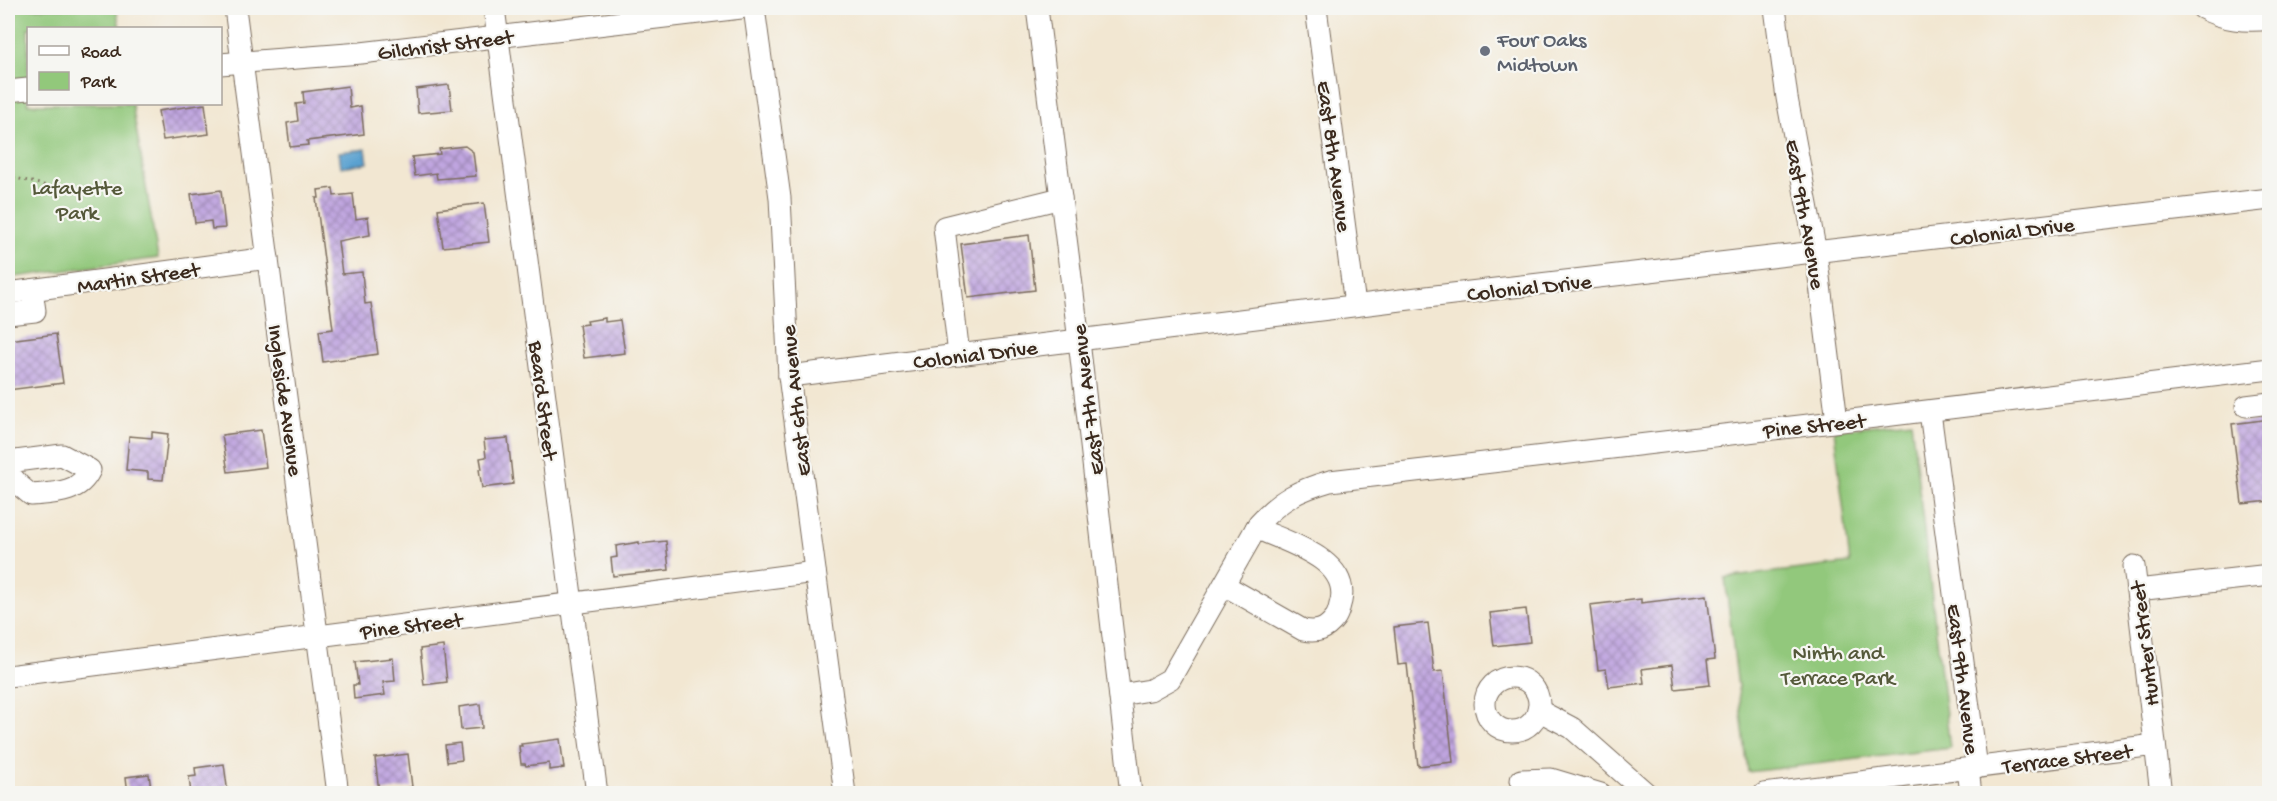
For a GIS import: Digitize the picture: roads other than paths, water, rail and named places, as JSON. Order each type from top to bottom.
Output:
[{"type":"street","name":"Ingleside Avenue","points":[[235,8],[338,794]]},
{"type":"street","name":"Beard Street","points":[[494,8],[597,794]]},
{"type":"street","name":"Gilchrist Street","points":[[222,64],[362,53],[741,8]]},
{"type":"street","name":"East 6th Avenue","points":[[754,8],[780,198],[789,376],[845,794]]},
{"type":"street","name":"East 7th Avenue","points":[[1037,8],[1079,341],[1131,794]]},
{"type":"street","name":"East 8th Avenue","points":[[1316,8],[1355,305]]},
{"type":"street","name":"East 9th Avenue","points":[[1775,8],[1787,98],[1816,253],[1837,421]]},
{"type":"street","points":[[2202,8],[2232,19],[2252,21],[2270,19]]},
{"type":"street","points":[[8,91],[27,89]]},
{"type":"street","points":[[959,355],[944,227],[1061,198]]},
{"type":"street","name":"Colonial Drive","points":[[789,376],[1355,305],[2270,199]]},
{"type":"street","name":"Martin Street","points":[[8,293],[268,258]]},
{"type":"street","points":[[8,314],[34,311],[32,290]]},
{"type":"street","name":"Pine Street","points":[[1120,694],[1150,690],[1170,679],[1256,528],[1275,506],[1302,489],[1330,481],[1930,412],[2270,369]]},
{"type":"street","points":[[2247,406],[2270,403]]},
{"type":"street","name":"East 9th Avenue","points":[[1930,412],[1972,769],[1971,794]]},
{"type":"street","points":[[8,462],[62,455],[90,470],[81,484],[73,488],[58,493],[31,495],[8,472]]},
{"type":"street","points":[[1224,585],[1303,630],[1314,632],[1328,627],[1338,614],[1343,592],[1339,577],[1330,565],[1256,528]]},
{"type":"street","name":"Hunter Street","points":[[2134,566],[2161,794]]},
{"type":"street","name":"Pine Street","points":[[8,676],[815,572]]},
{"type":"street","points":[[2137,590],[2270,574]]},
{"type":"street","points":[[1539,710],[1572,728],[1647,794]]},
{"type":"street","name":"Terrace Street","points":[[1764,794],[2155,745]]},
{"type":"street","points":[[1521,780],[1551,778],[1601,794]]},
{"type":"water","points":[[366,149],[368,163],[341,167],[339,152]]},
{"type":"place","name":"Four Oaks Midtown","points":[[1485,51]]},
{"type":"park label","name":"Lafayette Park","points":[[77,198]]},
{"type":"park label","name":"Ninth and Terrace Park","points":[[1838,664]]}]
